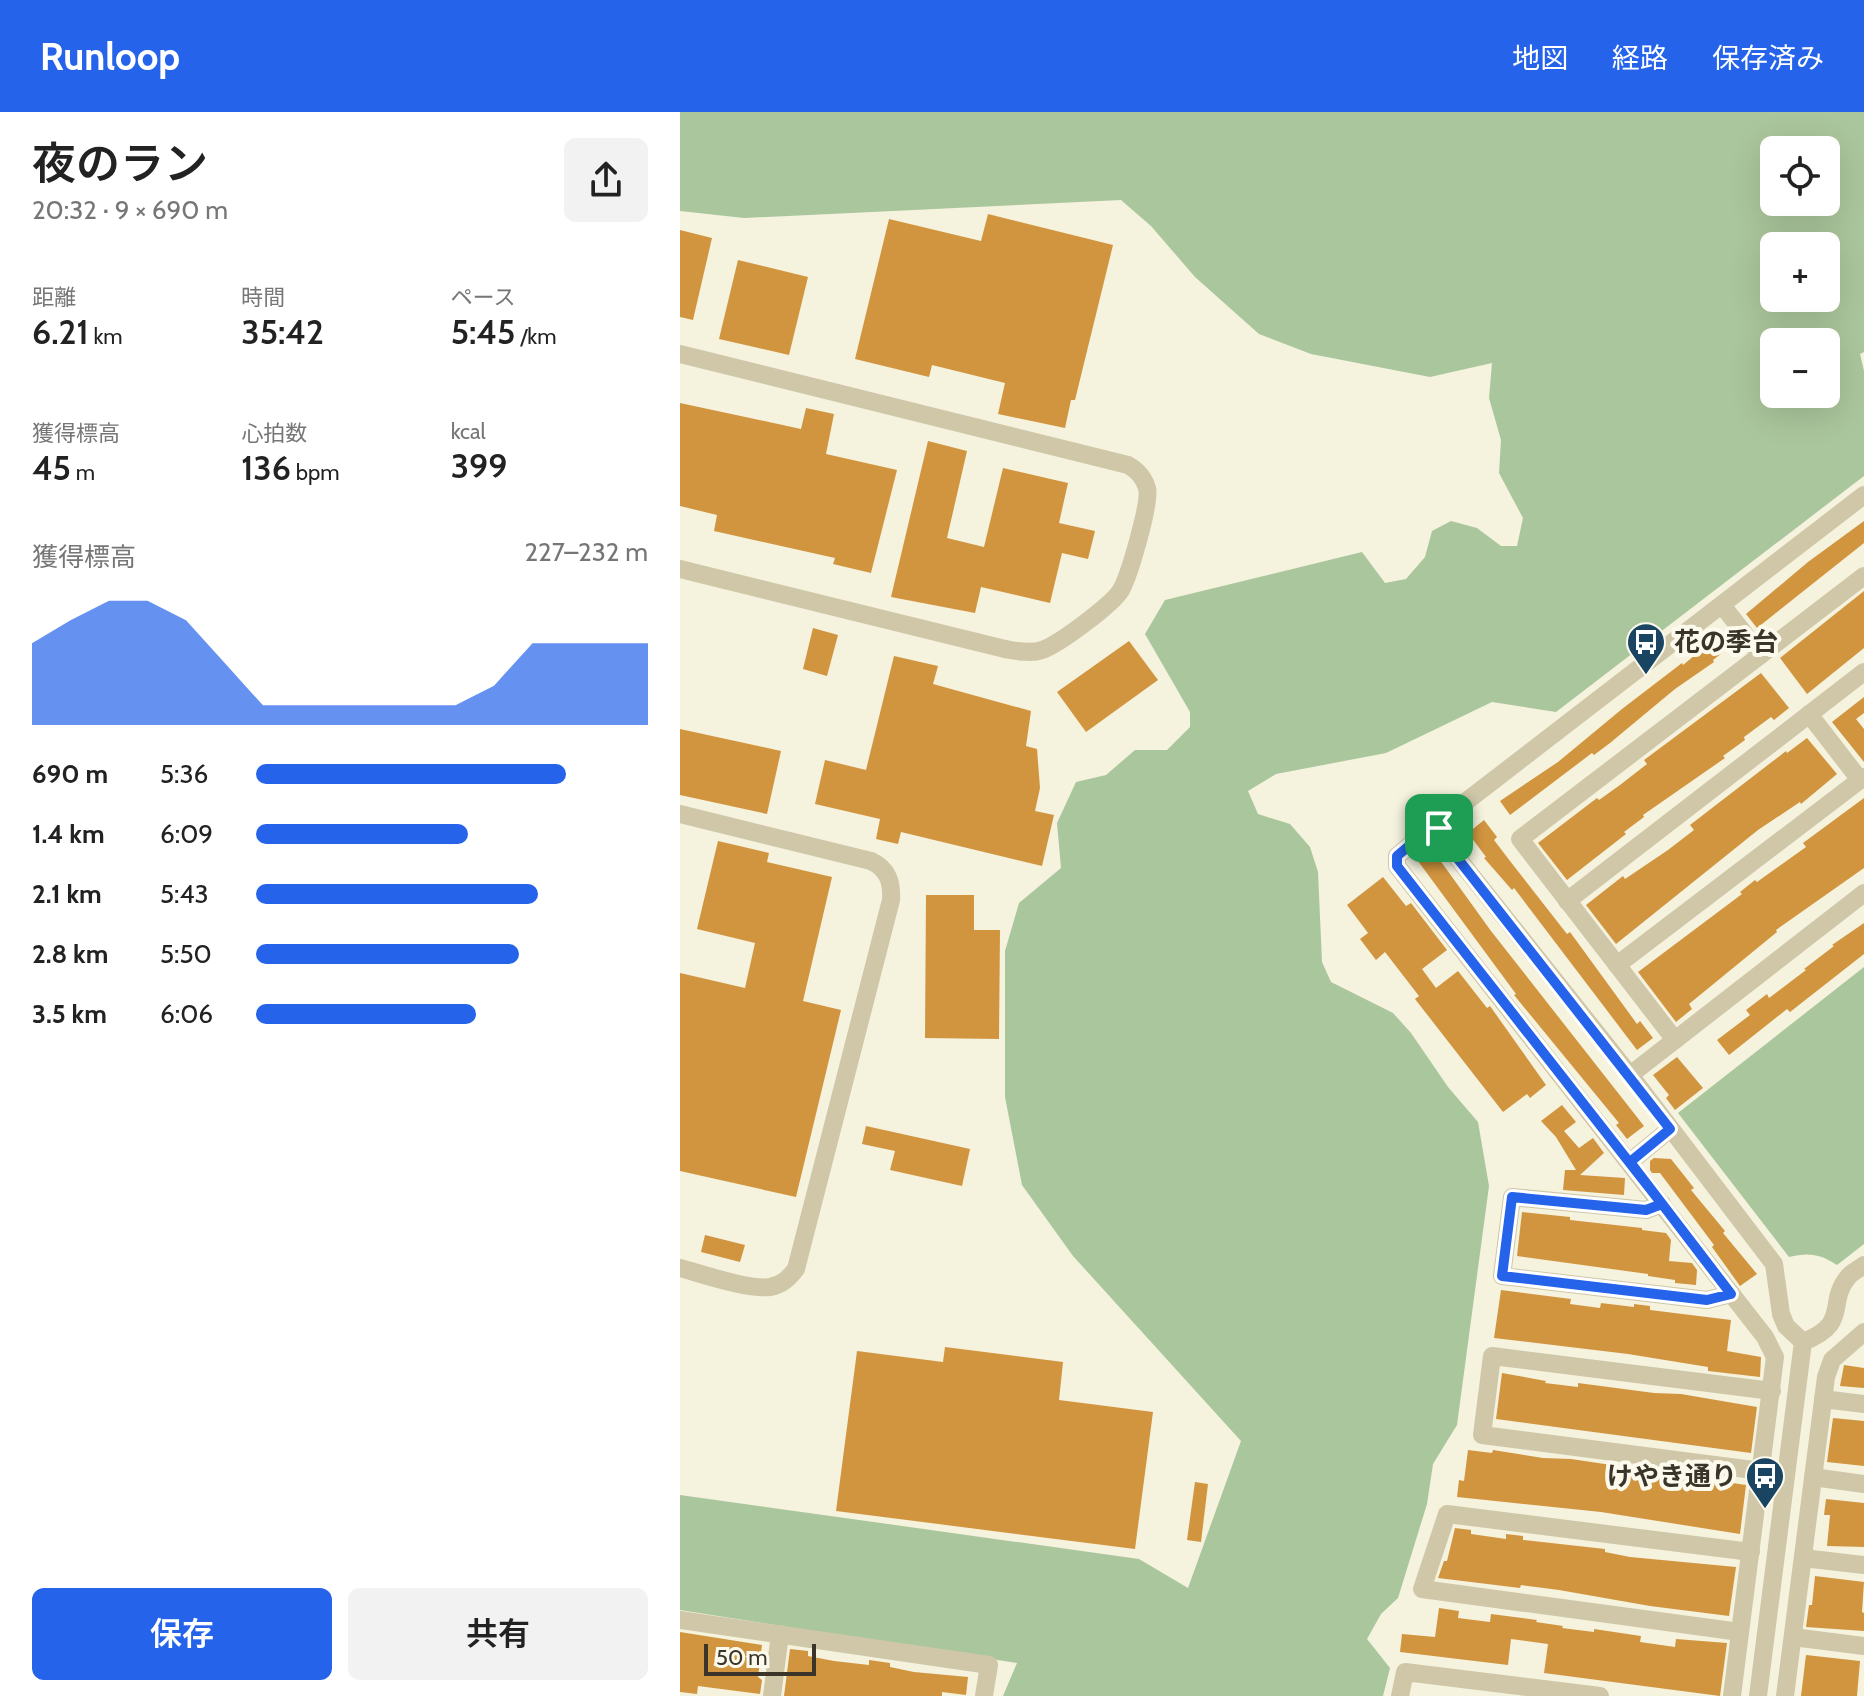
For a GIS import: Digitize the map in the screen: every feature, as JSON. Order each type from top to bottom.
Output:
[{"type":"street","points":[[680,354],[1128,465],[1142,477],[1148,497],[1129,571],[1120,592],[1109,605],[1042,651],[1005,649],[680,569]]},
{"type":"street","points":[[1803,1342],[1786,1326],[1781,1314],[1774,1264],[1630,1075],[1440,836],[1439,828],[1442,820],[1864,495]]},
{"type":"street","points":[[1675,1040],[1520,839],[1864,576]]},
{"type":"street","points":[[1722,605],[1761,655]]},
{"type":"street","points":[[1567,901],[1864,672]]},
{"type":"street","points":[[1617,965],[1862,779],[1809,714]]},
{"type":"street","points":[[680,814],[871,861],[882,866],[892,885],[891,900],[796,1269],[786,1281],[771,1287],[757,1287],[680,1268]]},
{"type":"street","points":[[1439,828],[1428,830],[1397,856],[1397,866],[1765,1337],[1775,1357],[1732,1696]]},
{"type":"street","points":[[1630,1075],[1864,893]]},
{"type":"street","points":[[1630,1162],[1670,1129]]},
{"type":"street","points":[[1662,1204],[1646,1210],[1512,1197],[1502,1276],[1707,1300],[1731,1294]]},
{"type":"street","points":[[1803,1342],[1817,1337],[1835,1320],[1840,1294],[1848,1277],[1864,1265]]},
{"type":"street","points":[[1785,1696],[1826,1377],[1832,1360],[1864,1332]]},
{"type":"street","points":[[1758,1696],[1803,1342]]},
{"type":"street","points":[[1761,1471],[1482,1435],[1492,1356],[1772,1391]]},
{"type":"street","points":[[1823,1399],[1864,1404]]},
{"type":"street","points":[[1813,1477],[1864,1484]]},
{"type":"street","points":[[1740,1632],[1422,1589],[1447,1514],[1751,1552]]},
{"type":"street","points":[[1803,1558],[1864,1565]]},
{"type":"street","points":[[1745,1591],[1798,1597]]},
{"type":"street","points":[[680,1620],[989,1665],[984,1696]]},
{"type":"street","points":[[772,1696],[780,1634]]},
{"type":"street","points":[[1793,1637],[1864,1646]]},
{"type":"street","points":[[1400,1696],[1405,1672],[1600,1696]]},
{"type":"green space","points":[[680,112],[1864,112],[1864,352],[1860,354],[1864,371],[1864,476],[1556,712],[1492,702],[1386,753],[1276,774],[1248,791],[1258,814],[1290,824],[1310,847],[1318,872],[1322,962],[1331,982],[1393,1013],[1411,1033],[1448,1087],[1478,1122],[1489,1186],[1457,1425],[1433,1464],[1427,1504],[1398,1598],[1381,1614],[1367,1639],[1390,1668],[1383,1696],[1003,1696],[1017,1663],[680,1610],[680,1495],[1139,1559],[1188,1588],[1241,1441],[1073,1256],[1022,1185],[1005,1097],[1005,951],[1019,903],[1061,868],[1057,823],[1076,782],[1106,775],[1135,750],[1167,750],[1190,727],[1190,712],[1145,634],[1165,600],[1362,552],[1385,583],[1406,579],[1425,557],[1432,531],[1451,521],[1477,528],[1501,546],[1517,546],[1523,518],[1499,473],[1501,440],[1489,398],[1492,363],[1430,377],[1311,354],[1259,334],[1195,277],[1151,226],[1121,200],[744,218],[680,211]]},
{"type":"green space","points":[[1864,967],[1864,1244],[1837,1265],[1814,1255],[1789,1257],[1678,1113]]},
{"type":"building","points":[[988,214],[1113,245],[1075,400],[1071,400],[1065,428],[998,414],[1005,383],[932,365],[929,377],[855,359],[889,219],[981,241]]},
{"type":"building","points":[[680,230],[712,238],[693,320],[680,317]]},
{"type":"building","points":[[738,260],[808,277],[789,355],[719,339]]},
{"type":"building","points":[[680,403],[801,429],[806,408],[834,414],[826,454],[897,470],[871,573],[833,564],[835,558],[714,531],[717,515],[680,506]]},
{"type":"building","points":[[928,441],[967,451],[947,538],[984,547],[1003,468],[1068,483],[1059,523],[1095,531],[1088,559],[1062,553],[1050,603],[981,587],[975,613],[891,597]]},
{"type":"building","points":[[1864,521],[1864,543],[1757,628],[1746,614],[1808,562]]},
{"type":"building","points":[[1864,591],[1864,648],[1807,694],[1780,658]]},
{"type":"building","points":[[813,628],[838,635],[827,676],[803,669]]},
{"type":"building","points":[[1724,631],[1734,644],[1714,662],[1510,815],[1500,801],[1558,762]]},
{"type":"building","points":[[1129,641],[1158,680],[1086,732],[1057,692]]},
{"type":"building","points":[[894,656],[938,666],[933,684],[1031,711],[1026,746],[1037,749],[1040,788],[1035,811],[1054,815],[1042,866],[901,832],[898,844],[876,839],[880,819],[815,804],[825,760],[866,770]]},
{"type":"building","points":[[1761,673],[1789,708],[1774,720],[1771,717],[1744,737],[1745,740],[1723,756],[1725,758],[1643,815],[1624,832],[1626,834],[1567,880],[1538,843],[1597,798],[1599,800],[1620,785],[1647,764],[1644,760]]},
{"type":"building","points":[[1864,697],[1864,713],[1856,719],[1864,729],[1864,762],[1832,722]]},
{"type":"building","points":[[680,729],[781,751],[767,814],[680,795]]},
{"type":"building","points":[[1807,738],[1837,774],[1801,804],[1758,830],[1616,944],[1586,905],[1623,876],[1625,879],[1668,850],[1694,830],[1690,825]]},
{"type":"building","points":[[1864,798],[1864,868],[1776,930],[1689,1004],[1692,1009],[1676,1022],[1638,972],[1742,894],[1740,892],[1755,880],[1757,882],[1806,847],[1803,843]]},
{"type":"building","points":[[1484,820],[1510,861],[1567,934],[1570,932],[1637,1024],[1640,1021],[1653,1038],[1637,1050],[1514,888],[1512,890],[1484,858],[1468,833]]},
{"type":"building","points":[[718,841],[769,853],[767,862],[832,877],[803,1001],[841,1010],[796,1197],[680,1171],[680,973],[745,988],[755,943],[697,929]]},
{"type":"building","points":[[1429,845],[1491,931],[1644,1126],[1627,1139],[1616,1125],[1619,1123],[1514,995],[1415,857]]},
{"type":"building","points":[[1383,877],[1406,906],[1411,903],[1447,950],[1422,969],[1436,988],[1458,971],[1487,1008],[1490,1006],[1546,1085],[1530,1098],[1527,1094],[1503,1112],[1415,999],[1419,996],[1385,952],[1376,960],[1360,939],[1368,933],[1347,905]]},
{"type":"building","points":[[926,895],[974,895],[974,930],[1000,930],[999,1039],[925,1038]]},
{"type":"building","points":[[1864,923],[1864,954],[1729,1055],[1717,1040],[1750,1015],[1746,1010],[1767,994],[1769,998],[1832,945]]},
{"type":"building","points":[[1677,1057],[1703,1088],[1675,1110],[1666,1098],[1669,1095],[1653,1075]]},
{"type":"building","points":[[1562,1105],[1576,1122],[1564,1131],[1579,1148],[1593,1138],[1604,1153],[1580,1175],[1625,1178],[1624,1195],[1563,1190],[1565,1170],[1576,1170],[1556,1137],[1541,1121]]},
{"type":"building","points":[[866,1126],[970,1149],[962,1186],[890,1170],[895,1151],[862,1144]]},
{"type":"building","points":[[1654,1158],[1671,1159],[1694,1188],[1691,1190],[1725,1231],[1723,1233],[1757,1274],[1740,1286],[1712,1247],[1714,1245],[1660,1173],[1652,1173],[1650,1161]]},
{"type":"building","points":[[1522,1212],[1666,1233],[1671,1240],[1669,1261],[1692,1263],[1697,1270],[1696,1285],[1675,1283],[1675,1280],[1648,1274],[1517,1256]]},
{"type":"building","points":[[705,1235],[745,1245],[740,1262],[701,1252]]},
{"type":"building","points":[[1501,1290],[1571,1299],[1570,1304],[1600,1308],[1601,1303],[1634,1307],[1634,1304],[1650,1306],[1650,1310],[1731,1320],[1727,1351],[1761,1357],[1760,1377],[1708,1371],[1708,1367],[1628,1354],[1494,1338]]},
{"type":"building","points":[[945,1347],[1063,1362],[1059,1400],[1153,1412],[1135,1549],[836,1511],[857,1351],[943,1362]]},
{"type":"building","points":[[1844,1365],[1864,1368],[1864,1388],[1840,1386]]},
{"type":"building","points":[[1502,1373],[1545,1383],[1578,1387],[1578,1383],[1681,1394],[1757,1407],[1751,1453],[1496,1419]]},
{"type":"building","points":[[1833,1418],[1864,1421],[1864,1466],[1827,1462]]},
{"type":"building","points":[[1468,1450],[1571,1459],[1746,1485],[1740,1534],[1601,1512],[1457,1497],[1459,1480],[1464,1481]]},
{"type":"building","points":[[1195,1482],[1208,1484],[1201,1542],[1187,1540]]},
{"type":"building","points":[[1826,1499],[1864,1503],[1864,1547],[1827,1546],[1830,1515],[1824,1515]]},
{"type":"building","points":[[1455,1528],[1471,1530],[1471,1534],[1506,1539],[1506,1534],[1523,1536],[1523,1540],[1605,1549],[1605,1552],[1630,1557],[1736,1567],[1729,1616],[1521,1585],[1520,1588],[1438,1578],[1444,1561],[1447,1561]]},
{"type":"building","points":[[1815,1576],[1864,1582],[1864,1631],[1806,1627]]},
{"type":"building","points":[[1439,1608],[1459,1611],[1458,1618],[1490,1622],[1491,1614],[1537,1620],[1562,1628],[1641,1636],[1640,1642],[1675,1647],[1676,1639],[1727,1643],[1720,1696],[1544,1673],[1548,1644],[1511,1639],[1508,1665],[1400,1652],[1402,1634],[1435,1637]]},
{"type":"building","points":[[680,1632],[762,1645],[758,1677],[762,1680],[760,1694],[698,1686],[697,1694],[680,1692]]},
{"type":"building","points":[[790,1649],[808,1651],[808,1656],[834,1661],[869,1665],[869,1660],[890,1663],[890,1667],[914,1672],[968,1677],[966,1695],[942,1692],[942,1696],[784,1696]]},
{"type":"building","points":[[1806,1655],[1860,1661],[1857,1696],[1801,1696]]},
{"type":"place","name":"花の季台","points":[[1646,676]]},
{"type":"place","name":"けやき通り","points":[[1765,1510]]},
{"type":"route","points":[[1439,828],[1440,836],[1670,1129],[1630,1162],[1731,1294],[1707,1300],[1502,1276],[1512,1197],[1646,1210],[1662,1204],[1397,866],[1397,856],[1428,830],[1439,828]]}]
